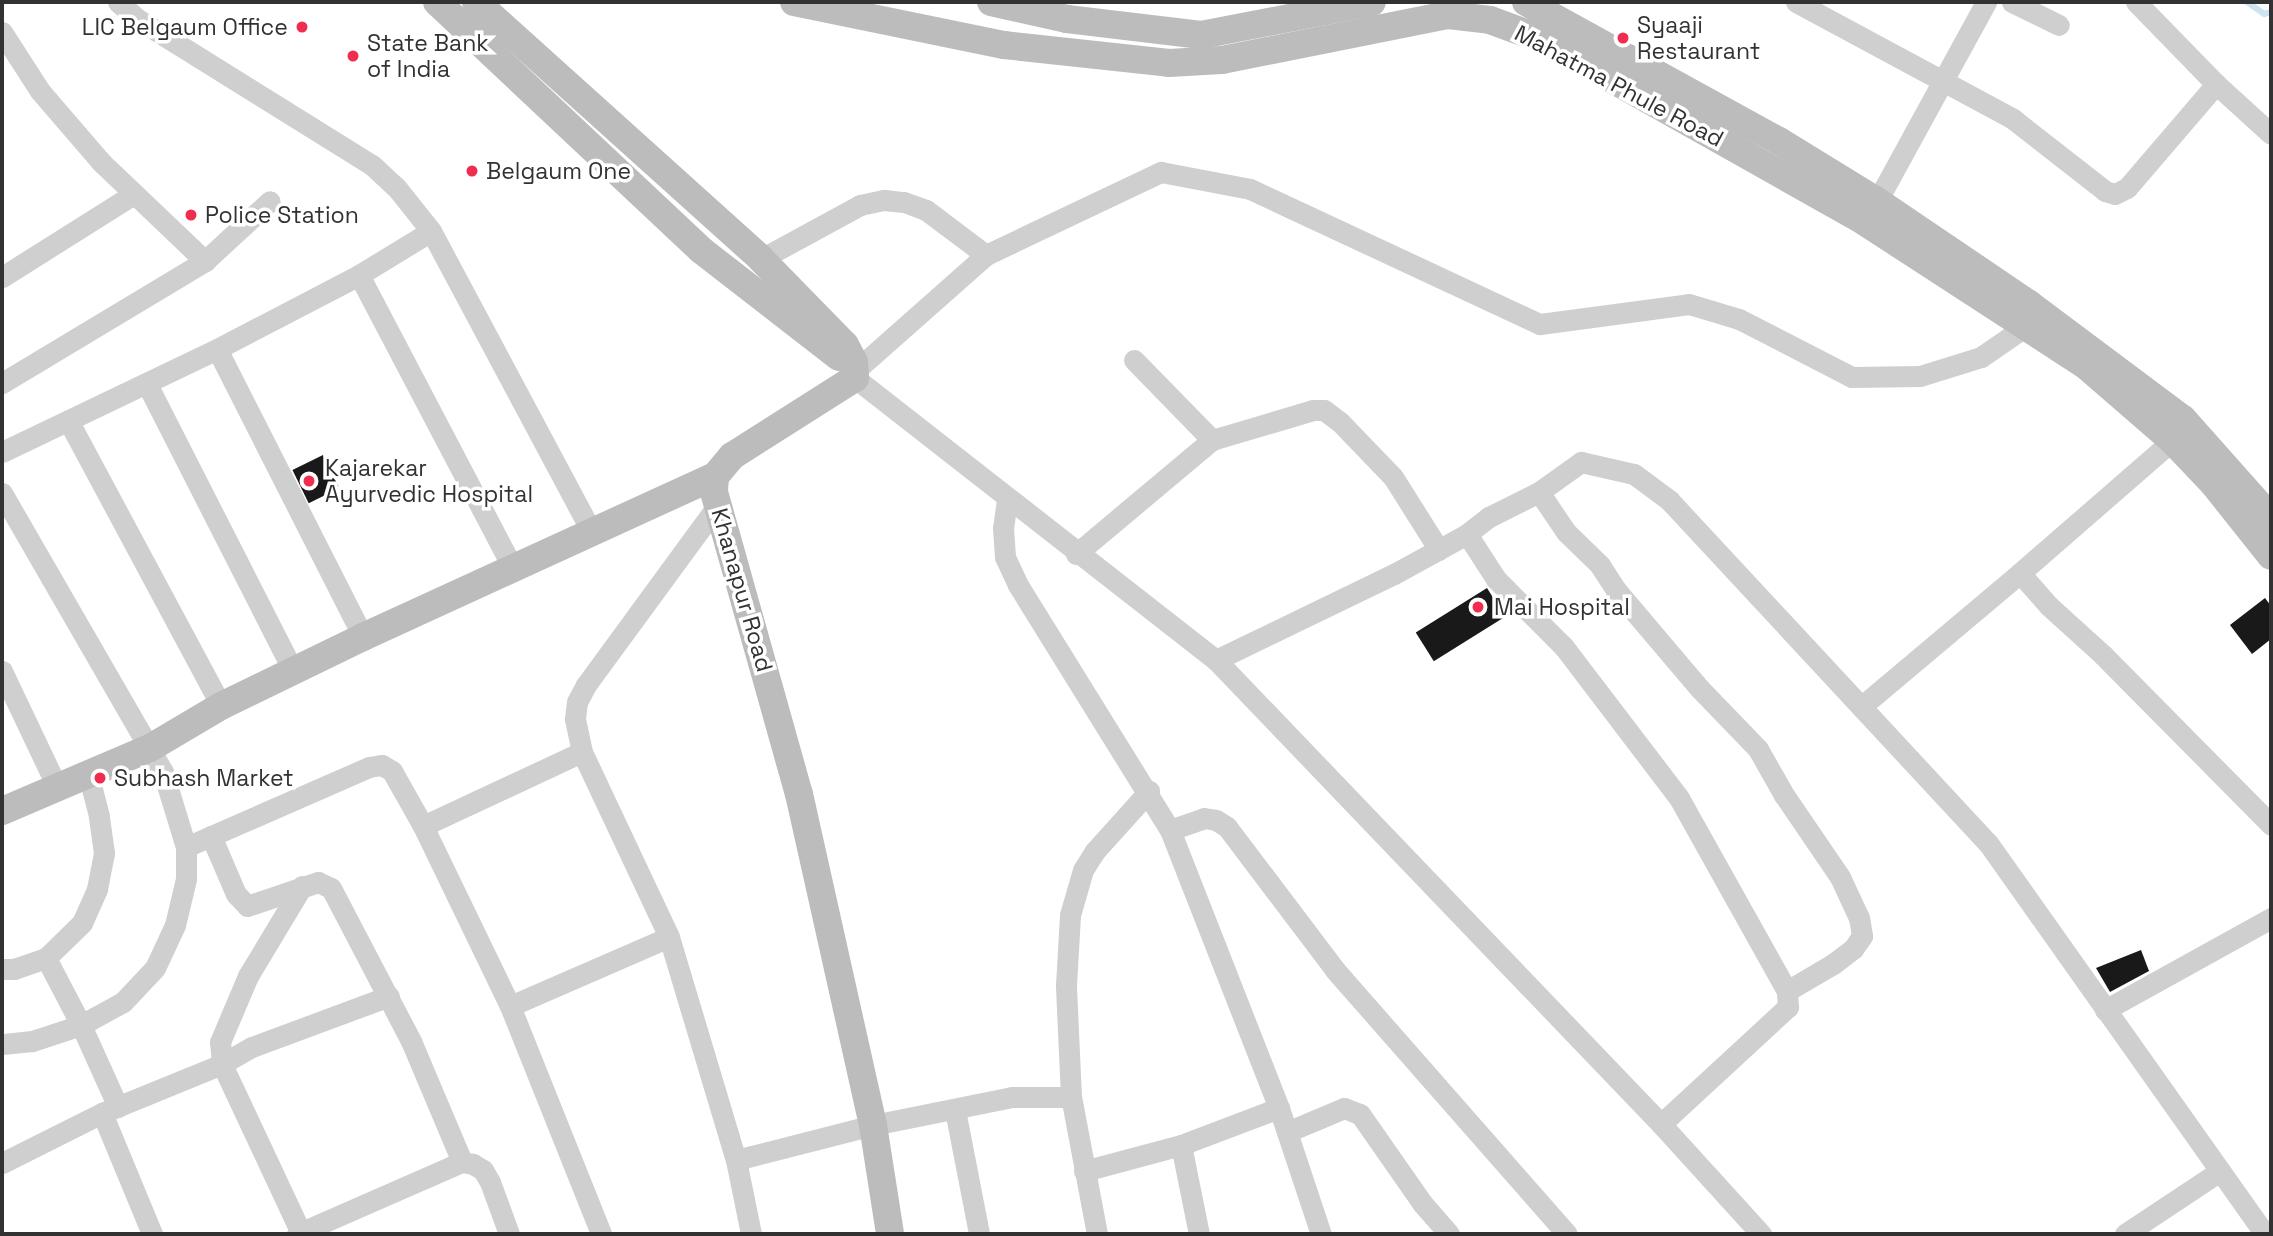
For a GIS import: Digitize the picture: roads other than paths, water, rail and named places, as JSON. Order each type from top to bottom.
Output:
[{"type":"main road","points":[[437,2],[701,250],[853,368]]},
{"type":"main road","points":[[476,2],[761,259],[845,345],[853,368]]},
{"type":"main road","name":"Mahatma Phule Road","points":[[794,2],[1004,45],[1169,63],[1222,60],[1448,15],[1490,20],[1539,38],[1871,211]]},
{"type":"main road","points":[[990,2],[1067,19],[1201,35],[1372,2]]},
{"type":"main road","name":"Mahatma Phule Road","points":[[1526,2],[1779,141],[1871,211],[2034,321],[2084,364],[2181,433],[2271,518]]},
{"type":"main road","name":"Khanapur Road","points":[[853,368],[732,456],[715,475],[717,506],[799,794],[873,1125],[890,1234]]},
{"type":"main road","name":"Mahatma Phule Road","points":[[2181,433],[2213,483],[2271,556]]},
{"type":"main road","points":[[2,811],[89,777],[150,748],[221,706],[363,637],[715,475]]},
{"type":"street","points":[[118,2],[139,20],[372,165],[396,187],[431,232],[592,532]]},
{"type":"street","points":[[1796,2],[2013,119],[2105,191],[2115,194],[2127,188],[2216,84]]},
{"type":"street","points":[[1871,211],[1986,2]]},
{"type":"street","points":[[2012,2],[2059,25]]},
{"type":"street","points":[[2136,2],[2216,84],[2271,134]]},
{"type":"street","points":[[2,32],[40,90],[101,162],[205,261]]},
{"type":"street","points":[[1761,1234],[1661,1124],[1216,660],[1174,625],[1007,500],[853,368],[986,255],[1161,172],[1250,189],[1540,324],[1689,304],[1739,319],[1852,377],[1920,376],[1981,356],[2034,321]]},
{"type":"street","points":[[2,276],[134,194]]},
{"type":"street","points":[[761,259],[860,205],[884,200],[904,202],[926,210],[986,255]]},
{"type":"street","points":[[2,383],[205,261],[270,201]]},
{"type":"street","points":[[2,452],[217,349],[359,275],[431,232]]},
{"type":"street","points":[[359,275],[513,568]]},
{"type":"street","points":[[217,349],[363,637]]},
{"type":"street","points":[[1134,360],[1212,440]]},
{"type":"street","points":[[146,384],[293,671]]},
{"type":"street","points":[[1076,554],[1212,440],[1312,410],[1324,410],[1340,422],[1393,477],[1439,550]]},
{"type":"street","points":[[69,422],[221,706]]},
{"type":"street","points":[[1861,706],[2181,433]]},
{"type":"street","points":[[1216,660],[1439,550],[1489,517],[1539,492],[1581,462],[1634,474],[1670,500],[1988,843],[2265,1234]]},
{"type":"street","points":[[1539,492],[1566,532],[1600,565],[1616,590],[1700,689],[1758,749],[1784,795],[1840,877],[1859,918],[1862,936],[1843,957],[1787,991]]},
{"type":"street","points":[[2,493],[150,748],[172,794],[186,847],[186,880],[175,925],[155,968],[123,1002],[81,1025],[32,1041],[2,1044]]},
{"type":"street","points":[[1007,500],[1003,528],[1005,557],[1018,585],[1149,791],[1170,830],[1279,1108],[1321,1234]]},
{"type":"street","points":[[717,506],[586,685],[577,702],[575,719],[582,752],[669,937],[736,1160],[751,1234]]},
{"type":"street","points":[[1467,534],[1496,579],[1564,647],[1679,799],[1787,991],[1788,1007],[1661,1124]]},
{"type":"street","points":[[2020,573],[2049,606],[2103,655],[2271,825]]},
{"type":"street","points":[[2,671],[58,789]]},
{"type":"street","points":[[423,826],[582,752]]},
{"type":"street","points":[[186,847],[369,767],[382,765],[392,771],[423,826],[510,1006],[601,1234]]},
{"type":"street","points":[[2,969],[14,970],[46,958],[82,923],[97,889],[103,853],[99,816],[89,777]]},
{"type":"street","points":[[1097,1234],[1071,1097],[1066,985],[1070,915],[1083,870],[1111,832],[1149,791]]},
{"type":"street","points":[[1170,830],[1204,818],[1216,820],[1227,827],[1335,970],[1567,1234]]},
{"type":"street","points":[[211,836],[236,894],[247,906],[318,882],[331,888],[364,955],[378,972],[427,1076],[462,1162]]},
{"type":"street","points":[[302,886],[248,976],[220,1042],[222,1064],[299,1234],[462,1162],[483,1170],[509,1234]]},
{"type":"street","points":[[2105,1010],[2271,919]]},
{"type":"street","points":[[510,1006],[669,937]]},
{"type":"street","points":[[46,958],[81,1025],[152,1234]]},
{"type":"street","points":[[2,1163],[110,1110],[222,1064],[252,1047],[389,996]]},
{"type":"street","points":[[736,1160],[873,1125],[1012,1097],[1071,1097]]},
{"type":"street","points":[[1084,1171],[1181,1145],[1279,1108]]},
{"type":"street","points":[[1287,1132],[1343,1108],[1360,1114],[1422,1203],[1449,1234]]},
{"type":"street","points":[[955,1110],[979,1234]]},
{"type":"street","points":[[1181,1145],[1199,1234]]},
{"type":"street","points":[[2125,1234],[2220,1171]]},
{"type":"waterway","points":[[2247,2],[2264,14],[2271,12]]},
{"type":"place","name":"LIC Belgaum Office","points":[[302,27]]},
{"type":"place","name":"Syaaji Restaurant","points":[[1623,38]]},
{"type":"place","name":"State Bank of India","points":[[353,56]]},
{"type":"place","name":"Belgaum One","points":[[472,171]]},
{"type":"place","name":"Police Station","points":[[191,215]]},
{"type":"place","name":"Kajarekar Ayurvedic Hospital","points":[[309,481]]},
{"type":"place","name":"Mai Hospital","points":[[1478,607]]},
{"type":"place","name":"Subhash Market","points":[[100,778]]}]
